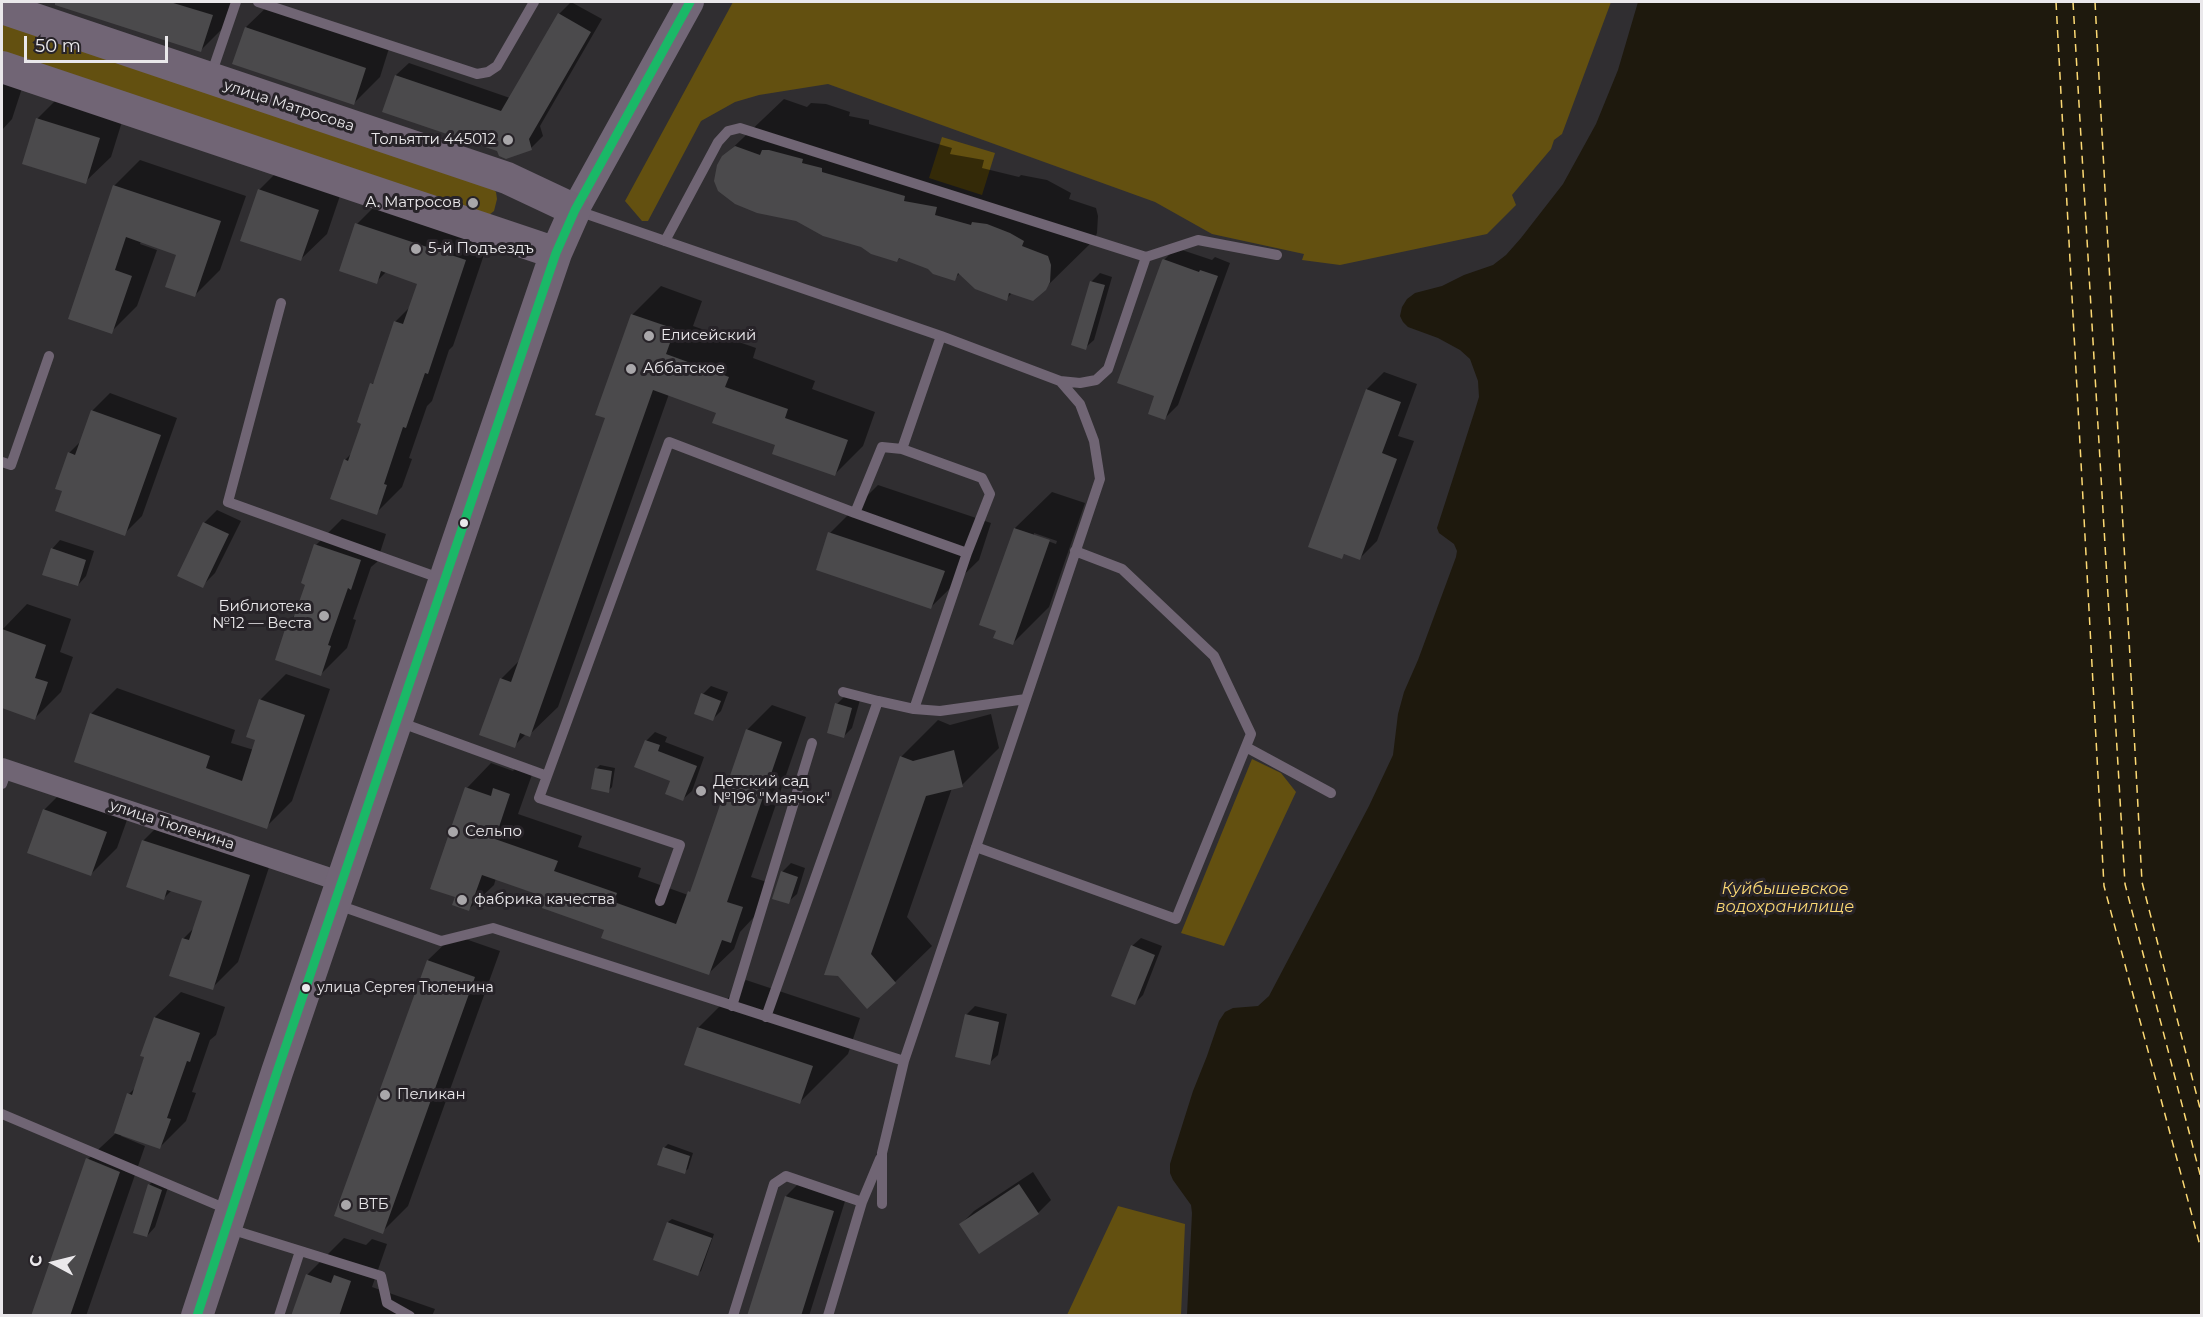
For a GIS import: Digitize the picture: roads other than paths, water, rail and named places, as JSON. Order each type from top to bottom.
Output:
[{"type":"main road","points":[[197,1316],[556,253],[575,210],[690,2]]},
{"type":"main road","name":"улица Матросова","points":[[2,8],[210,80],[507,178],[575,210]]},
{"type":"main road","points":[[2,67],[556,253]]},
{"type":"street","name":"улица Тюленина","points":[[3,774],[339,893]]},
{"type":"lane","points":[[210,80],[236,2]]},
{"type":"lane","points":[[258,2],[477,74],[488,72],[497,66],[534,2]]},
{"type":"lane","points":[[665,241],[718,142],[728,131],[740,128],[1146,257],[1198,240],[1277,255]]},
{"type":"lane","points":[[575,210],[941,336],[1060,381],[1080,384],[1096,380],[1108,369],[1146,257]]},
{"type":"lane","points":[[281,303],[228,502],[445,580]]},
{"type":"lane","points":[[902,449],[941,336]]},
{"type":"lane","points":[[2,462],[11,465],[48,356]]},
{"type":"lane","points":[[828,1316],[862,1202],[882,1153],[904,1061],[1100,479],[1094,441],[1080,404],[1060,381]]},
{"type":"lane","points":[[660,901],[680,845],[538,798],[669,442],[967,553]]},
{"type":"lane","points":[[855,513],[882,447],[902,449],[982,478],[990,495],[967,553],[914,709]]},
{"type":"lane","points":[[976,847],[1176,919],[1251,734],[1214,656],[1122,569],[1075,551]]},
{"type":"lane","points":[[843,692],[914,709],[940,711],[1026,699]]},
{"type":"lane","points":[[766,1017],[878,701]]},
{"type":"lane","points":[[397,721],[547,776]]},
{"type":"lane","points":[[732,1006],[812,743]]},
{"type":"lane","points":[[1246,747],[1331,793]]},
{"type":"lane","points":[[339,893],[441,941],[493,928],[904,1061]]},
{"type":"lane","points":[[2,1114],[300,1251],[381,1276],[387,1303],[410,1316]]},
{"type":"lane","points":[[882,1153],[882,1204]]},
{"type":"lane","points":[[733,1316],[774,1184],[786,1176],[862,1202]]},
{"type":"lane","points":[[279,1316],[300,1251]]},
{"type":"water","name":"Куйбышевское водохранилище","points":[[1638,2],[2201,2],[2201,1315],[1187,1315],[1192,1213],[1191,1205],[1173,1180],[1170,1164],[1193,1091],[1219,1021],[1225,1012],[1233,1008],[1258,1006],[1269,996],[1369,806],[1393,755],[1398,714],[1404,692],[1456,557],[1457,551],[1454,544],[1439,533],[1437,528],[1479,397],[1478,381],[1470,359],[1460,350],[1438,338],[1408,327],[1400,316],[1402,307],[1415,293],[1442,286],[1493,265],[1506,255],[1521,238],[1563,184],[1596,124],[1618,70]]},
{"type":"place","name":"Тольятти 445012","points":[[508,140]]},
{"type":"place","name":"А. Матросов","points":[[473,203]]},
{"type":"place","name":"5-й Подъездъ","points":[[416,249]]},
{"type":"place","name":"Елисейский","points":[[649,336]]},
{"type":"place","name":"Аббатское","points":[[631,369]]},
{"type":"place","name":"Библиотека №12 — Веста","points":[[324,616]]},
{"type":"place","name":"Детский сад №196 \"Маячок\"","points":[[701,791]]},
{"type":"place","name":"Сельпо","points":[[453,832]]},
{"type":"place","name":"фабрика качества","points":[[462,900]]},
{"type":"place","name":"улица Сергея Тюленина","points":[[306,988]]},
{"type":"place","name":"Пеликан","points":[[385,1095]]},
{"type":"place","name":"ВТБ","points":[[346,1205]]}]
